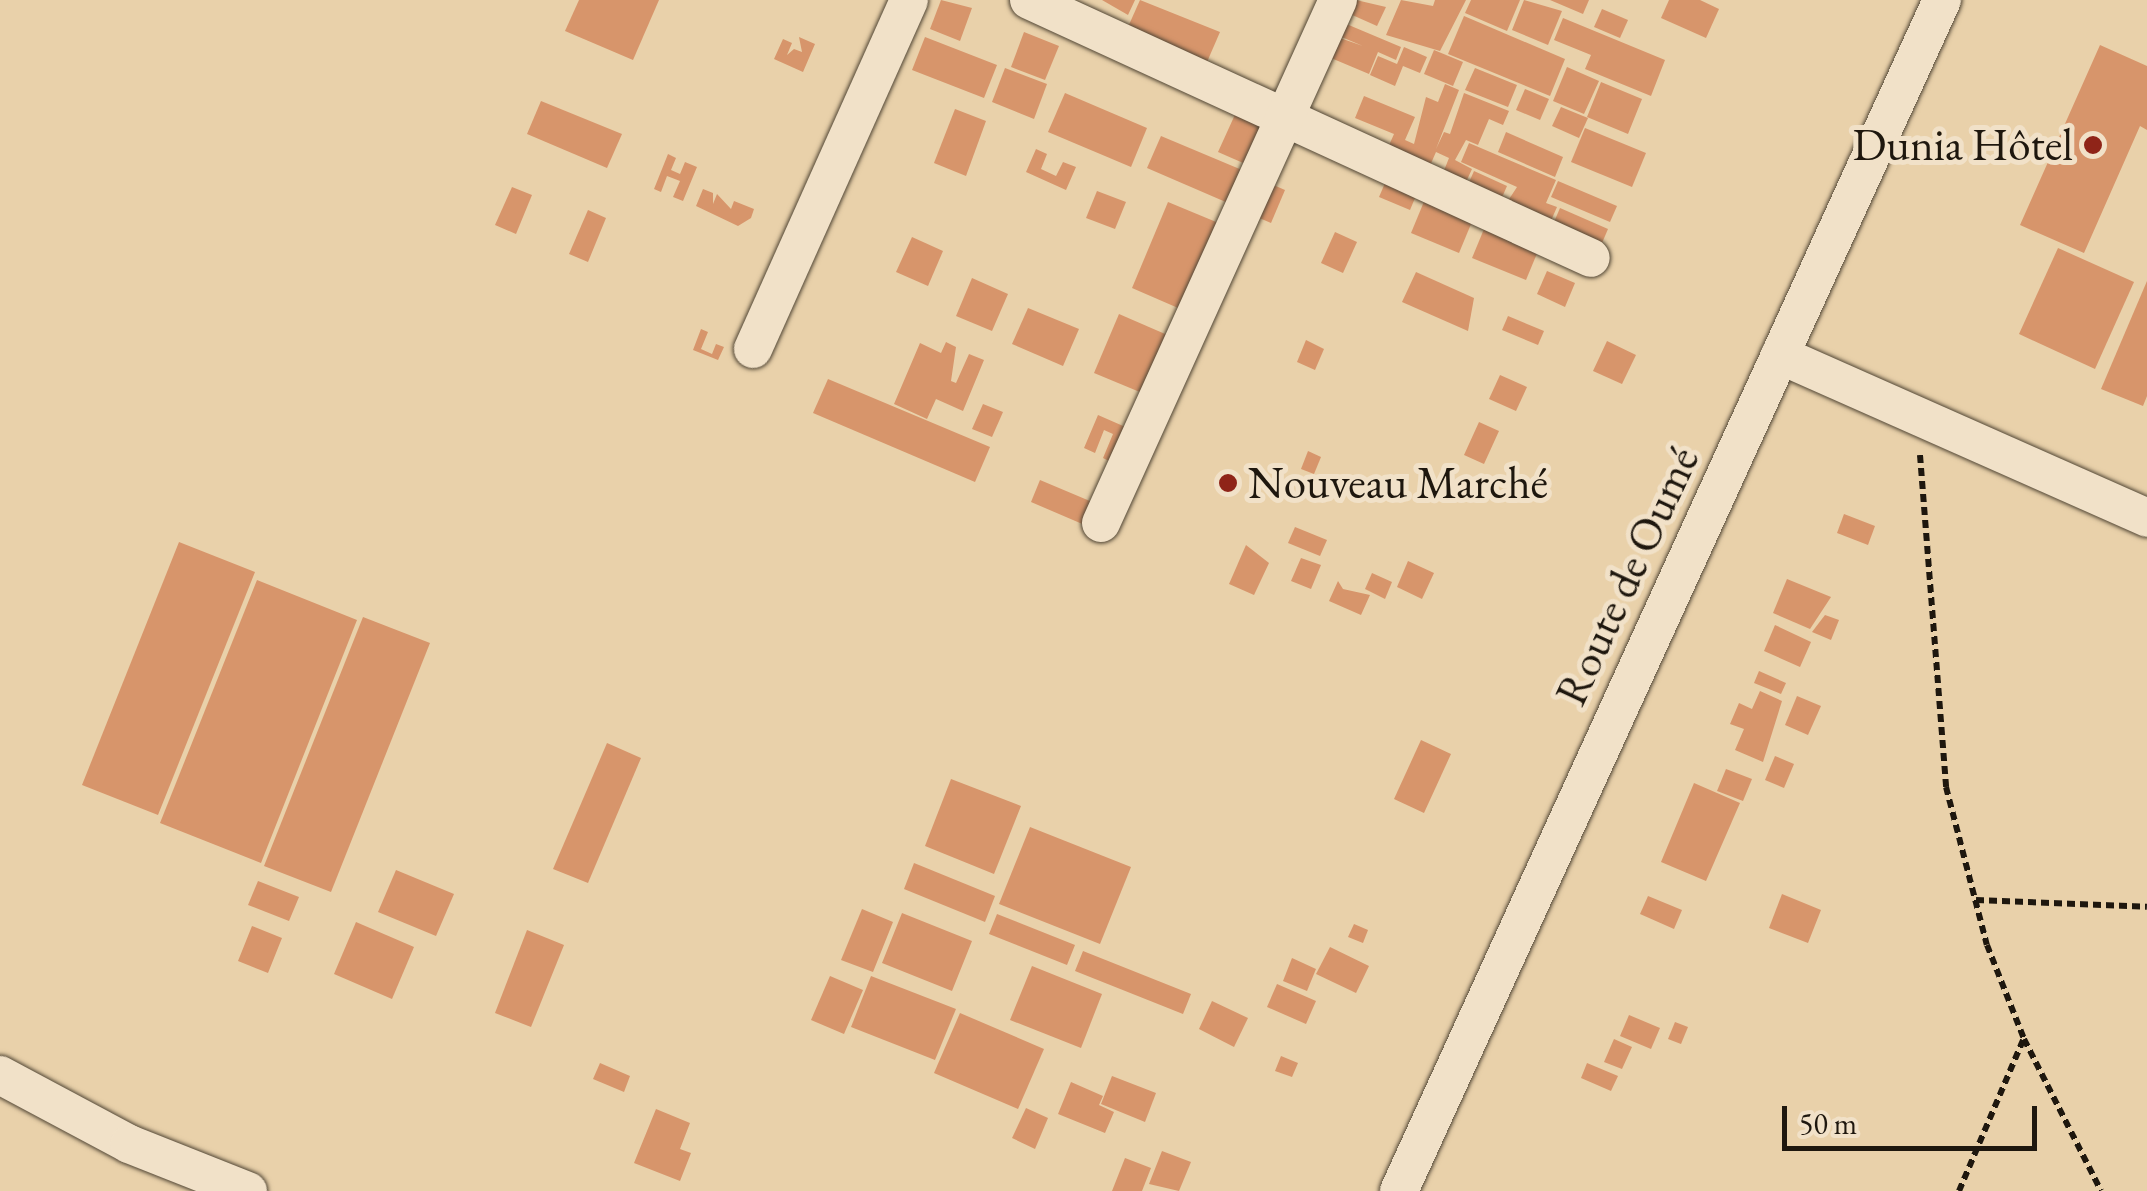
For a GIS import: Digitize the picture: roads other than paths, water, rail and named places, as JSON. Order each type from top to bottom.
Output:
[{"type":"street","points":[[753,350],[909,0]]},
{"type":"street","points":[[1029,0],[1591,258]]},
{"type":"street","points":[[1101,523],[1282,114],[1338,0]]},
{"type":"street","name":"Route de Oumé","points":[[1399,1191],[1942,0]]},
{"type":"street","points":[[1780,355],[2147,518]]},
{"type":"street","points":[[0,1076],[129,1144],[248,1191]]},
{"type":"place","name":"Dunia Hôtel","points":[[2093,145]]},
{"type":"place","name":"Nouveau Marché","points":[[1228,483]]}]
